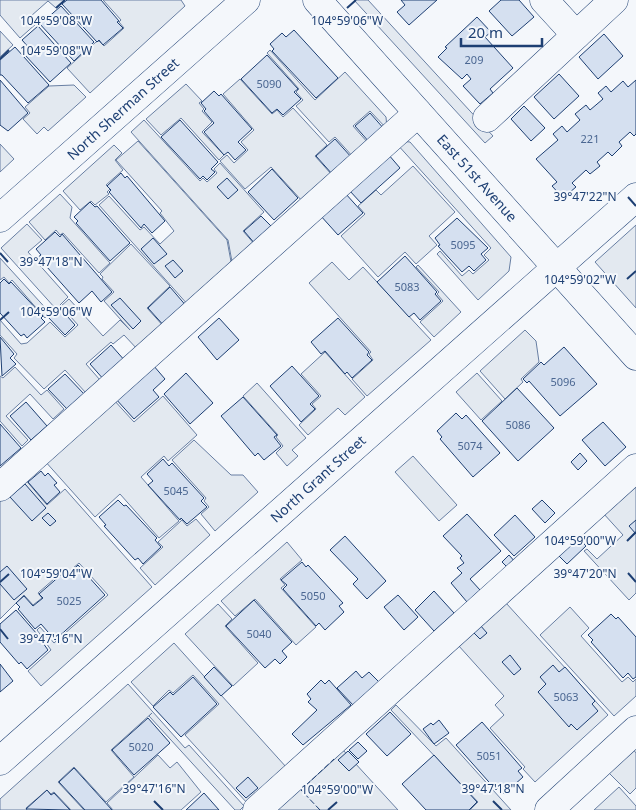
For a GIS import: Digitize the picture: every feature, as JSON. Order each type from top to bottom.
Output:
[{"type":"street","name":"North Sherman Street","points":[[0,218],[246,0]]},
{"type":"street","name":"East 51st Avenue","points":[[317,0],[636,356]]},
{"type":"street","points":[[544,0],[576,35]]},
{"type":"street","points":[[487,118],[614,0]]},
{"type":"street","points":[[0,487],[418,113]]},
{"type":"street","name":"North Grant Street","points":[[0,762],[636,197]]},
{"type":"street","points":[[257,810],[636,468]]},
{"type":"street","points":[[549,810],[636,730]]},
{"type":"shaded area","points":[[0,0],[65,0],[56,8],[48,1],[31,16],[37,23],[20,38],[0,15]]},
{"type":"shaded area","points":[[103,0],[181,0],[185,6],[90,93],[67,68],[96,42],[99,41],[104,46],[124,28],[119,22],[121,20]]},
{"type":"shaded area","points":[[354,0],[368,0],[493,136],[485,143]]},
{"type":"shaded area","points":[[0,31],[13,45],[0,57]]},
{"type":"shaded area","points":[[270,50],[315,100],[345,72],[386,117],[387,129],[370,111],[353,126],[369,144],[354,158],[335,137],[329,142],[296,106],[303,100],[296,92],[299,89],[267,53]]},
{"type":"shaded area","points":[[240,79],[272,114],[277,110],[283,117],[293,108],[327,145],[315,156],[332,175],[303,202],[271,167],[245,189],[220,161],[227,155],[234,163],[248,150],[241,142],[254,130],[223,94]]},
{"type":"shaded area","points":[[186,84],[202,101],[199,103],[204,109],[202,111],[212,122],[202,132],[224,155],[219,160],[181,118],[161,135],[146,119]]},
{"type":"shaded area","points":[[74,85],[86,97],[48,131],[44,127],[37,134],[23,119],[30,113],[25,107],[49,86]]},
{"type":"shaded area","points":[[144,120],[200,181],[203,178],[207,182],[217,173],[214,169],[220,163],[264,212],[243,231],[256,246],[233,267],[228,240],[131,132]]},
{"type":"shaded area","points":[[138,141],[227,240],[232,267],[189,306],[99,205],[109,196],[140,230],[144,227],[160,244],[174,231],[160,213],[162,211],[116,160]]},
{"type":"shaded area","points":[[399,141],[410,142],[511,257],[509,271],[478,300],[437,254],[440,251],[462,276],[469,270],[473,274],[489,260],[484,255],[491,248],[396,143]]},
{"type":"shaded area","points":[[0,144],[14,159],[0,172]]},
{"type":"shaded area","points":[[114,145],[122,153],[115,160],[123,170],[106,185],[110,189],[107,192],[109,194],[95,205],[91,201],[80,210],[63,191]]},
{"type":"shaded area","points":[[413,166],[455,212],[429,236],[437,245],[416,264],[405,252],[378,277],[341,236],[365,214],[358,206],[376,190],[381,195]]},
{"type":"shaded area","points":[[60,194],[72,207],[70,218],[110,263],[99,273],[63,233],[60,235],[56,230],[45,240],[29,222]]},
{"type":"shaded area","points":[[27,224],[42,240],[28,252],[68,297],[56,309],[1,248]]},
{"type":"shaded area","points":[[636,225],[636,308],[595,262]]},
{"type":"shaded area","points":[[131,244],[170,286],[147,308],[165,328],[139,351],[124,335],[113,344],[111,342],[86,364],[100,380],[86,393],[65,370],[44,389],[14,358],[17,354],[0,335],[0,320],[21,344],[27,343],[50,322],[65,337],[78,325],[61,306],[69,299],[103,336],[120,320],[130,330],[104,301],[114,292],[100,274]]},
{"type":"shaded area","points":[[0,258],[50,313],[45,318],[12,280],[9,283],[4,277],[0,280]]},
{"type":"shaded area","points":[[332,262],[349,280],[363,267],[431,340],[367,396],[352,379],[373,360],[369,354],[371,352],[309,283]]},
{"type":"shaded area","points":[[418,265],[461,312],[434,337],[420,322],[443,301],[437,294],[439,292],[416,267]]},
{"type":"shaded area","points":[[525,330],[536,341],[539,362],[521,379],[523,382],[505,399],[480,371]]},
{"type":"shaded area","points":[[325,352],[365,397],[345,415],[338,408],[308,435],[299,425],[316,409],[312,404],[321,396],[301,374]]},
{"type":"shaded area","points":[[15,367],[41,395],[47,390],[64,409],[53,419],[30,394],[6,416],[28,440],[22,446],[0,421],[0,376],[3,378]]},
{"type":"shaded area","points":[[477,373],[502,401],[481,420],[456,392]]},
{"type":"shaded area","points":[[257,383],[306,438],[292,450],[298,456],[287,466],[276,453],[283,446],[276,437],[278,435],[243,396]]},
{"type":"shaded area","points":[[163,396],[197,435],[168,461],[164,456],[141,477],[179,521],[159,538],[120,494],[95,517],[44,460],[113,399],[134,422]]},
{"type":"shaded area","points":[[194,440],[231,475],[243,475],[258,492],[215,531],[201,514],[209,507],[204,501],[206,498],[172,460]]},
{"type":"shaded area","points":[[413,456],[457,505],[439,521],[395,472]]},
{"type":"shaded area","points":[[24,478],[47,505],[65,489],[152,587],[41,686],[28,671],[51,650],[37,630],[40,627],[54,643],[108,595],[79,563],[65,575],[62,572],[38,593],[42,598],[33,605],[24,595],[0,619],[0,499]]},
{"type":"shaded area","points":[[636,483],[636,593],[629,600],[584,551],[587,549],[597,559],[623,535],[603,513]]},
{"type":"shaded area","points":[[196,519],[210,535],[155,585],[140,568],[163,547],[158,542],[182,520],[187,526]]},
{"type":"shaded area","points":[[287,542],[302,560],[280,579],[285,585],[281,588],[316,627],[296,645],[255,599],[235,616],[221,601]]},
{"type":"shaded area","points":[[506,603],[608,715],[535,782],[523,769],[525,767],[490,728],[504,715],[495,705],[504,696],[458,645]]},
{"type":"shaded area","points":[[218,604],[232,619],[225,626],[258,663],[233,686],[185,634]]},
{"type":"shaded area","points":[[570,607],[589,628],[581,636],[622,682],[628,677],[633,682],[636,679],[636,696],[614,716],[540,635]]},
{"type":"shaded area","points":[[174,643],[287,768],[248,804],[185,735],[219,704],[193,675],[173,693],[169,690],[153,706],[131,682]]},
{"type":"shaded area","points":[[128,684],[185,748],[189,745],[244,806],[240,810],[235,810],[149,716],[152,713],[111,750],[134,777],[106,802],[74,767],[58,782],[84,810],[71,810],[54,792],[51,794],[47,790],[26,808],[27,810],[0,810],[0,799]]},
{"type":"shaded area","points":[[396,705],[436,746],[446,738],[511,810],[470,810],[478,802],[391,710]]},
{"type":"shaded area","points":[[633,749],[636,753],[636,788],[630,794],[608,772]]},
{"type":"shaded area","points":[[343,750],[398,810],[276,810]]},
{"type":"shaded area","points":[[158,755],[170,768],[177,762],[201,792],[181,810],[113,810],[107,803]]},
{"type":"shaded area","points":[[619,787],[636,806],[636,810],[594,810]]},
{"type":"building","points":[[67,0],[101,0],[123,28],[103,45],[99,40],[97,42],[62,4]]},
{"type":"building","points":[[401,0],[437,0],[409,25],[397,12],[405,5]]},
{"type":"building","points":[[501,0],[519,0],[534,17],[512,36],[489,11]]},
{"type":"building","points":[[61,6],[94,42],[74,61],[38,22],[43,17],[45,20]]},
{"type":"building","points":[[477,17],[491,32],[485,37],[513,68],[490,89],[493,93],[480,104],[463,86],[471,79],[467,74],[462,79],[438,57],[447,48],[445,47]]},
{"type":"building","points":[[38,26],[71,63],[50,82],[24,54],[30,49],[22,40]]},
{"type":"building","points":[[294,30],[338,78],[316,98],[272,51],[274,49],[270,44],[282,33],[286,37]]},
{"type":"building","points":[[604,34],[623,56],[598,79],[579,57]]},
{"type":"building","points":[[15,47],[49,85],[28,103],[0,75],[0,60]]},
{"type":"building","points":[[267,55],[298,89],[294,92],[301,99],[283,115],[277,109],[272,113],[241,79]]},
{"type":"building","points":[[559,74],[579,96],[554,119],[534,97]]},
{"type":"building","points":[[0,80],[28,113],[8,131],[0,125]]},
{"type":"building","points":[[636,80],[636,134],[634,136],[630,132],[619,142],[622,146],[612,156],[608,152],[597,162],[600,166],[590,174],[586,170],[572,183],[576,187],[563,198],[552,186],[557,182],[536,159],[558,140],[553,134],[562,126],[567,132],[580,120],[575,114],[586,105],[590,110],[603,99],[598,93],[606,86],[611,92],[623,81],[628,87]]},
{"type":"building","points":[[214,91],[219,96],[221,94],[252,129],[238,142],[246,150],[235,160],[228,152],[224,155],[204,132],[214,123],[204,111],[206,109],[201,103]]},
{"type":"building","points":[[524,106],[545,128],[531,141],[511,119]]},
{"type":"building","points":[[370,113],[385,130],[370,143],[355,126]]},
{"type":"building","points":[[180,120],[218,162],[211,169],[215,172],[207,180],[203,176],[200,179],[161,137]]},
{"type":"building","points":[[335,139],[352,158],[333,175],[316,156]]},
{"type":"building","points":[[388,154],[400,168],[361,203],[349,190]]},
{"type":"building","points":[[272,169],[298,198],[274,220],[248,192]]},
{"type":"building","points":[[121,173],[125,178],[127,176],[165,221],[152,233],[144,224],[141,228],[109,192],[111,190],[107,186]]},
{"type":"building","points":[[227,178],[238,190],[228,199],[217,187]]},
{"type":"building","points":[[345,193],[363,213],[338,235],[320,215]]},
{"type":"building","points":[[90,202],[95,207],[97,206],[130,243],[110,261],[76,223],[78,221],[74,217]]},
{"type":"building","points":[[261,216],[274,229],[256,245],[244,231]]},
{"type":"building","points":[[457,218],[488,248],[481,254],[486,260],[474,271],[469,266],[462,272],[438,246],[440,245],[435,238]]},
{"type":"building","points":[[55,232],[60,237],[62,234],[112,292],[101,302],[92,291],[79,303],[38,257],[41,255],[36,249]]},
{"type":"building","points":[[153,238],[167,254],[154,264],[141,249]]},
{"type":"building","points":[[405,256],[437,292],[435,294],[441,301],[420,320],[414,313],[409,317],[377,282]]},
{"type":"building","points":[[173,260],[183,271],[175,278],[165,266]]},
{"type":"building","points":[[4,279],[9,284],[11,282],[43,316],[41,318],[45,322],[27,338],[24,334],[21,336],[0,313],[0,283]]},
{"type":"building","points":[[170,287],[188,308],[166,328],[148,308]]},
{"type":"building","points":[[120,298],[141,321],[133,329],[111,305]]},
{"type":"building","points":[[59,307],[75,325],[65,335],[48,317]]},
{"type":"building","points":[[219,318],[239,340],[217,360],[198,337]]},
{"type":"building","points":[[338,318],[369,352],[367,355],[372,360],[352,378],[347,372],[345,374],[325,351],[321,354],[311,342]]},
{"type":"building","points":[[0,337],[14,354],[10,358],[16,364],[2,376]]},
{"type":"building","points":[[111,345],[126,362],[105,381],[90,364]]},
{"type":"building","points":[[564,347],[597,384],[560,416],[529,381],[527,383],[523,379],[541,362],[544,365]]},
{"type":"building","points":[[153,365],[165,379],[153,390],[159,397],[134,419],[115,398]]},
{"type":"building","points":[[292,366],[319,396],[310,404],[315,409],[301,422],[270,386]]},
{"type":"building","points":[[186,373],[213,403],[190,424],[164,394]]},
{"type":"building","points":[[65,374],[85,395],[68,410],[48,389]]},
{"type":"building","points":[[517,388],[554,428],[518,461],[482,421]]},
{"type":"building","points":[[243,397],[277,435],[274,437],[281,446],[264,460],[258,453],[255,456],[221,416]]},
{"type":"building","points":[[26,402],[47,426],[31,440],[10,416]]},
{"type":"building","points":[[456,413],[462,419],[466,415],[500,453],[473,477],[440,439],[442,437],[437,431]]},
{"type":"building","points":[[603,422],[626,447],[605,466],[582,440]]},
{"type":"building","points":[[0,424],[21,448],[0,466]]},
{"type":"building","points":[[580,453],[587,461],[578,470],[571,462]]},
{"type":"building","points":[[163,459],[169,466],[172,463],[204,498],[201,501],[207,507],[187,524],[181,518],[180,520],[148,485],[153,481],[147,474]]},
{"type":"building","points":[[41,471],[45,476],[48,473],[57,483],[54,485],[60,492],[47,504],[28,482]]},
{"type":"building","points":[[25,484],[46,508],[32,521],[10,497]]},
{"type":"building","points":[[118,500],[124,506],[126,505],[157,538],[155,540],[161,547],[143,564],[138,558],[135,560],[104,526],[106,525],[99,517]]},
{"type":"building","points":[[542,500],[555,513],[545,523],[532,509]]},
{"type":"building","points":[[48,513],[56,521],[50,526],[42,518]]},
{"type":"building","points":[[467,514],[501,551],[470,579],[480,590],[467,602],[451,583],[462,573],[457,568],[464,563],[460,558],[462,556],[443,536]]},
{"type":"building","points":[[515,515],[535,537],[514,556],[494,535]]},
{"type":"building","points":[[636,520],[636,534],[629,526]]},
{"type":"building","points":[[345,536],[386,581],[367,599],[353,584],[358,579],[330,550]]},
{"type":"building","points":[[577,536],[586,546],[567,564],[557,554]]},
{"type":"building","points":[[509,555],[516,563],[509,569],[502,562]]},
{"type":"building","points":[[302,562],[306,567],[308,565],[343,603],[339,606],[344,612],[325,630],[319,623],[316,626],[283,589],[287,585],[281,580]]},
{"type":"building","points":[[78,565],[105,595],[55,640],[41,624],[35,629],[18,609],[20,607],[16,603],[24,596],[33,606],[43,598],[39,594],[62,574],[65,577]]},
{"type":"building","points":[[7,566],[27,589],[14,600],[0,584],[0,572]]},
{"type":"building","points":[[434,591],[454,613],[434,631],[415,610]]},
{"type":"building","points":[[398,595],[418,617],[404,630],[384,607]]},
{"type":"building","points":[[254,600],[292,642],[282,651],[287,657],[280,664],[275,659],[265,668],[226,626]]},
{"type":"building","points":[[16,610],[44,642],[48,650],[27,669],[21,662],[19,664],[0,642],[0,624]]},
{"type":"building","points":[[611,614],[616,619],[618,617],[636,637],[636,677],[633,679],[628,673],[623,678],[591,642],[593,640],[588,635]]},
{"type":"building","points":[[480,625],[487,633],[480,639],[473,632]]},
{"type":"building","points":[[510,655],[521,669],[514,675],[502,662]]},
{"type":"building","points":[[0,664],[13,681],[0,692]]},
{"type":"building","points":[[553,665],[559,672],[565,667],[595,701],[592,704],[598,711],[577,730],[571,724],[569,727],[538,692],[546,684],[540,677]]},
{"type":"building","points":[[214,667],[232,686],[221,696],[204,677]]},
{"type":"building","points":[[356,671],[362,678],[369,672],[379,682],[353,705],[337,688]]},
{"type":"building","points":[[193,677],[217,704],[181,737],[153,707],[170,692],[173,695]]},
{"type":"building","points":[[321,680],[325,684],[329,680],[351,705],[303,745],[292,734],[317,710],[308,702],[311,699],[307,694]]},
{"type":"building","points":[[390,712],[411,734],[387,756],[366,734]]},
{"type":"building","points":[[148,718],[170,743],[134,775],[112,750]]},
{"type":"building","points":[[439,720],[449,733],[434,744],[423,729]]},
{"type":"building","points":[[482,722],[522,768],[518,771],[523,777],[504,794],[498,787],[496,790],[456,745]]},
{"type":"building","points":[[358,742],[367,751],[358,759],[349,750]]},
{"type":"building","points":[[348,751],[359,762],[349,771],[338,760]]},
{"type":"building","points":[[434,755],[477,802],[469,810],[426,810],[402,784]]},
{"type":"building","points":[[74,768],[112,810],[85,810],[59,782]]},
{"type":"building","points":[[248,777],[258,788],[246,798],[236,788]]},
{"type":"building","points":[[47,790],[51,795],[54,793],[70,810],[26,809]]},
{"type":"building","points":[[204,793],[219,810],[186,810]]},
{"type":"fence","points":[[320,810],[301,790],[334,759]]}]
